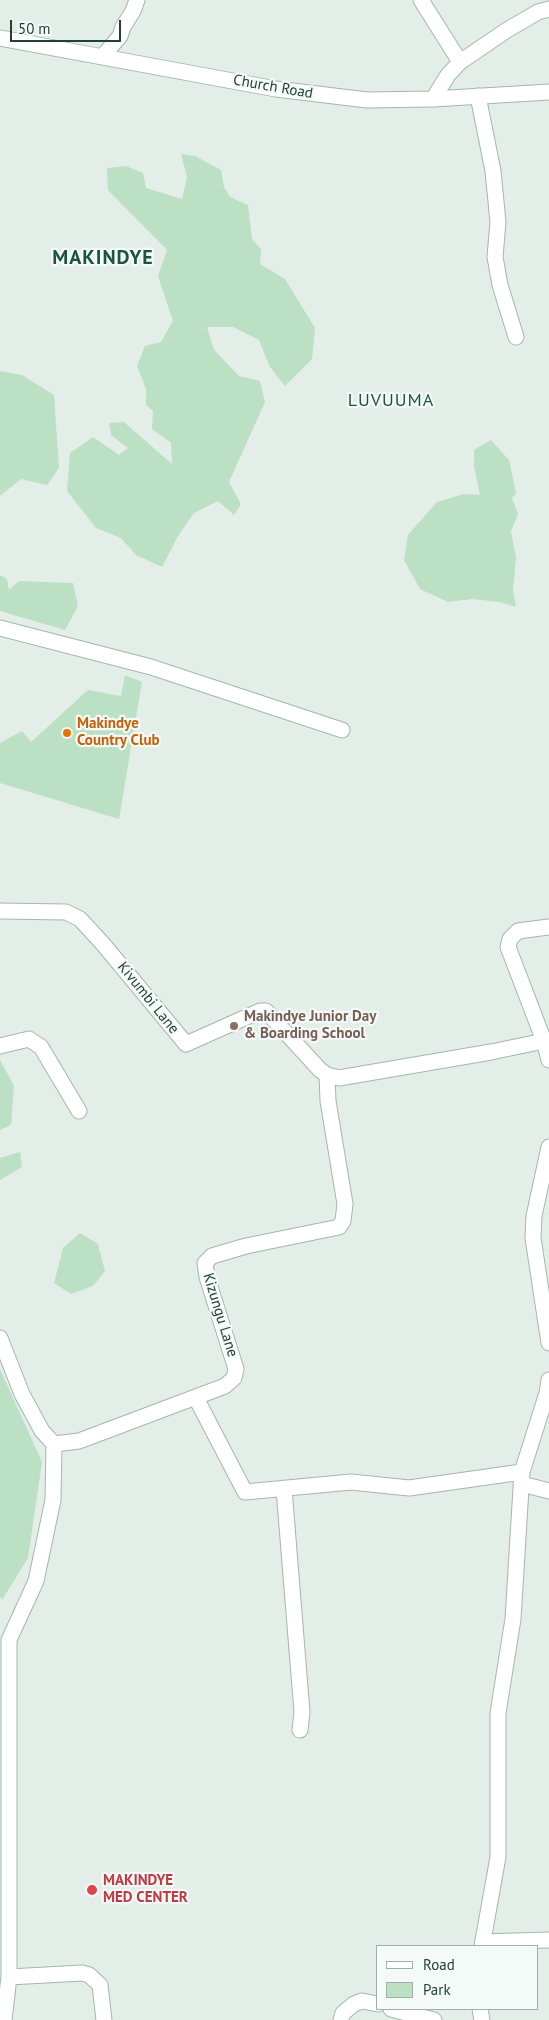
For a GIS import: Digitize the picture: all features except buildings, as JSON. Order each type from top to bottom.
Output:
[{"type":"street","points":[[103,56],[120,36],[123,27],[134,11],[137,0]]},
{"type":"street","points":[[421,0],[460,62]]},
{"type":"street","points":[[433,99],[460,62],[507,30],[538,12],[549,9]]},
{"type":"street","name":"Church Road","points":[[0,38],[321,96],[367,100],[433,99],[549,92]]},
{"type":"street","points":[[478,96],[493,171],[498,222],[495,257],[500,285],[516,337]]},
{"type":"street","points":[[0,628],[151,667],[342,730]]},
{"type":"street","name":"Kivumbi Lane","points":[[0,911],[66,912],[80,919],[186,1044],[260,1011],[266,1011],[320,1070],[327,1075]]},
{"type":"street","points":[[549,927],[518,931],[510,939],[508,948],[544,1041],[549,1060]]},
{"type":"street","points":[[0,1046],[29,1039],[41,1047],[79,1111]]},
{"type":"street","points":[[327,1075],[339,1078],[544,1041]]},
{"type":"street","name":"Kizungu Lane","points":[[54,1444],[79,1441],[196,1398],[225,1386],[234,1378],[236,1369],[207,1277],[205,1263],[212,1256],[246,1246],[339,1227],[343,1221],[345,1204],[329,1110],[327,1075]]},
{"type":"street","points":[[549,1147],[534,1216],[533,1238],[549,1343]]},
{"type":"street","points":[[0,1338],[26,1401],[42,1431],[54,1444],[53,1500],[36,1580],[9,1640],[9,1977],[4,2020]]},
{"type":"street","points":[[549,1380],[547,1394],[522,1478],[514,1619],[498,1713],[498,1857],[483,1944],[549,1940]]},
{"type":"street","points":[[196,1398],[245,1492],[351,1482],[409,1488],[522,1478],[549,1491]]},
{"type":"street","points":[[284,1489],[302,1712],[300,1730]]},
{"type":"street","points":[[9,1977],[82,1973],[89,1975],[100,1985],[104,2020]]},
{"type":"street","points":[[342,2020],[343,2013],[354,2004],[362,2001],[376,2004]]},
{"type":"street","points":[[395,2010],[434,2020]]},
{"type":"green space","points":[[181,154],[195,156],[221,170],[224,187],[230,197],[248,205],[252,239],[261,249],[260,264],[285,279],[315,328],[312,359],[285,386],[270,367],[259,340],[233,327],[207,327],[214,350],[239,376],[260,381],[265,402],[229,482],[241,504],[234,515],[218,501],[194,513],[178,536],[162,567],[136,555],[121,538],[96,528],[67,491],[70,453],[93,437],[119,455],[128,448],[111,435],[109,423],[124,422],[172,464],[171,443],[152,429],[153,411],[146,405],[146,389],[137,366],[145,346],[161,342],[173,321],[158,276],[167,250],[108,190],[107,168],[126,166],[143,173],[146,188],[182,199],[187,177]]},
{"type":"green space","points":[[0,371],[22,375],[54,395],[59,468],[47,485],[21,479],[0,496]]},
{"type":"green space","points":[[491,440],[509,460],[516,493],[512,498],[518,514],[511,531],[516,558],[513,590],[516,607],[499,602],[472,599],[448,602],[420,589],[404,560],[408,535],[437,502],[464,494],[480,495],[474,467],[474,450]]},
{"type":"green space","points":[[0,575],[7,579],[9,590],[19,581],[73,583],[78,606],[65,630],[0,611]]},
{"type":"green space","name":"Makindye Country Club","points":[[125,675],[142,682],[119,819],[0,783],[0,743],[22,731],[31,742],[88,690],[121,696]]},
{"type":"green space","points":[[0,1060],[14,1086],[11,1125],[0,1130]]},
{"type":"green space","points":[[20,1152],[22,1167],[0,1180],[0,1158]]},
{"type":"green space","points":[[80,1233],[98,1244],[105,1271],[93,1286],[71,1294],[54,1283],[63,1248]]},
{"type":"green space","points":[[0,1369],[42,1462],[28,1558],[2,1600],[0,1596]]},
{"type":"place","name":"Makindye Country Club","points":[[67,733]]},
{"type":"place","name":"Makindye Junior Day & Boarding School","points":[[234,1026]]},
{"type":"place","name":"MAKINDYE MED CENTER","points":[[92,1890]]},
{"type":"district","name":"MAKINDYE","points":[[103,258]]},
{"type":"district","name":"LUVUUMA","points":[[391,401]]}]
